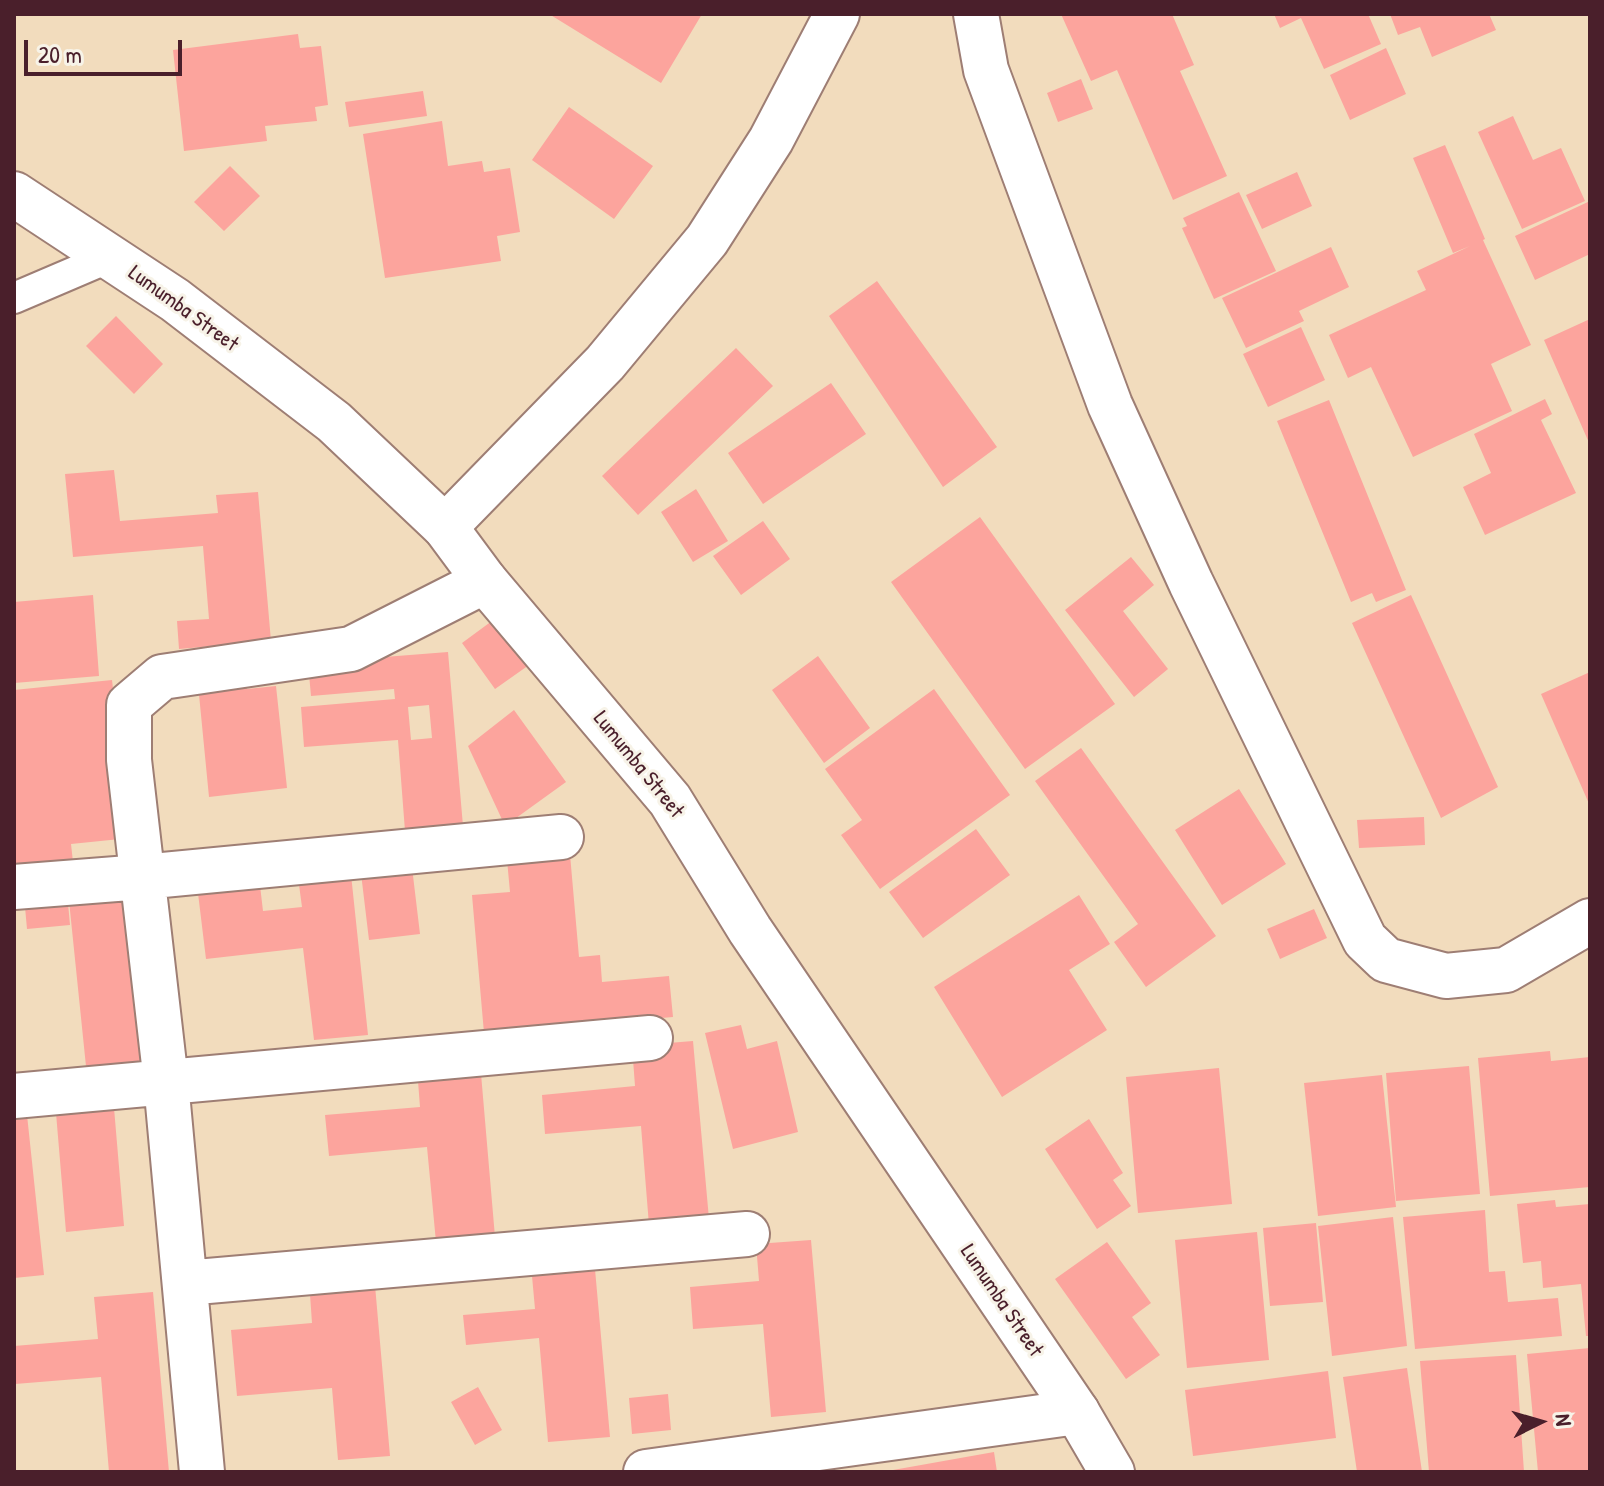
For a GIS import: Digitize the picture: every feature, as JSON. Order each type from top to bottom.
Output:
[{"type":"street","points":[[445,527],[605,363],[707,240],[771,140],[837,14]]},
{"type":"street","points":[[976,14],[986,70],[1110,405],[1191,583],[1365,940],[1386,960],[1446,976],[1506,970],[1590,921]]},
{"type":"street","name":"Lumumba Street","points":[[14,194],[175,300],[334,422],[445,527],[485,581],[670,800],[750,930],[1077,1412],[1112,1472]]},
{"type":"street","points":[[202,1472],[166,1082],[129,760],[129,705],[162,677],[351,649],[485,581]]},
{"type":"street","points":[[14,887],[561,837]]},
{"type":"street","points":[[14,1096],[650,1038]]},
{"type":"street","points":[[185,1283],[747,1234]]},
{"type":"street","points":[[646,1472],[1077,1412]]},
{"type":"lane","points":[[14,298],[110,257]]},
{"type":"building","points":[[549,14],[702,14],[661,83]]},
{"type":"building","points":[[1061,14],[1172,14],[1194,65],[1180,71],[1227,176],[1173,200],[1117,70],[1091,81]]},
{"type":"building","points":[[1274,14],[1368,14],[1381,44],[1324,69],[1301,18],[1280,28]]},
{"type":"building","points":[[1390,14],[1489,14],[1496,30],[1432,57],[1420,27],[1398,35]]},
{"type":"building","points":[[298,34],[300,48],[321,46],[328,105],[315,107],[317,121],[265,126],[267,141],[184,151],[173,50]]},
{"type":"building","points":[[1386,48],[1406,94],[1350,120],[1330,75]]},
{"type":"building","points":[[1081,79],[1093,109],[1058,122],[1047,93]]},
{"type":"building","points":[[423,91],[427,116],[349,127],[345,102]]},
{"type":"building","points":[[569,107],[653,166],[614,219],[532,160]]},
{"type":"building","points":[[1513,116],[1533,160],[1561,148],[1585,201],[1522,229],[1478,132]]},
{"type":"building","points":[[442,121],[448,166],[482,161],[484,172],[510,168],[520,232],[497,236],[501,261],[385,278],[363,134]]},
{"type":"building","points":[[1445,145],[1483,240],[1531,345],[1491,364],[1512,411],[1413,457],[1371,367],[1348,378],[1329,335],[1426,290],[1417,271],[1470,246],[1453,253],[1413,158]]},
{"type":"building","points":[[230,166],[260,196],[224,231],[194,202]]},
{"type":"building","points":[[1297,172],[1312,206],[1262,229],[1246,195]]},
{"type":"building","points":[[1239,192],[1276,271],[1214,299],[1182,228],[1187,226],[1183,218]]},
{"type":"building","points":[[1590,201],[1590,254],[1535,280],[1515,236]]},
{"type":"building","points":[[1331,247],[1349,287],[1299,311],[1304,321],[1246,348],[1222,298]]},
{"type":"building","points":[[877,281],[997,447],[943,487],[829,316]]},
{"type":"building","points":[[116,316],[163,364],[134,394],[86,346]]},
{"type":"building","points":[[1590,319],[1590,445],[1544,340]]},
{"type":"building","points":[[1301,327],[1325,380],[1268,407],[1243,354]]},
{"type":"building","points":[[736,348],[773,386],[638,515],[602,476]]},
{"type":"building","points":[[831,383],[866,434],[763,504],[728,453]]},
{"type":"building","points":[[1545,399],[1552,414],[1541,420],[1576,493],[1485,535],[1463,487],[1491,473],[1474,434]]},
{"type":"building","points":[[1329,400],[1406,590],[1376,602],[1372,593],[1351,602],[1277,421]]},
{"type":"building","points":[[114,470],[120,521],[218,513],[216,495],[258,492],[271,641],[179,649],[177,621],[209,619],[203,546],[73,557],[65,474]]},
{"type":"building","points":[[696,489],[728,541],[693,562],[661,512]]},
{"type":"building","points":[[980,517],[1115,704],[1025,769],[891,582]]},
{"type":"building","points":[[763,521],[790,559],[741,595],[713,556]]},
{"type":"building","points":[[1131,557],[1154,585],[1123,611],[1168,669],[1134,697],[1065,610]]},
{"type":"building","points":[[93,595],[99,676],[14,683],[14,602]]},
{"type":"building","points":[[1411,595],[1498,787],[1441,818],[1352,623]]},
{"type":"building","points":[[496,618],[529,665],[495,689],[462,643]]},
{"type":"building","points":[[448,652],[463,826],[405,831],[398,740],[304,747],[301,707],[395,699],[394,689],[311,696],[308,663]],"holes":[[[429,705],[432,738],[411,740],[408,707]]]},
{"type":"building","points":[[818,656],[870,728],[824,763],[772,690]]},
{"type":"building","points":[[246,670],[247,689],[276,686],[287,788],[209,797],[197,674]]},
{"type":"building","points":[[1590,672],[1590,806],[1541,694]]},
{"type":"building","points":[[112,680],[130,838],[71,844],[74,871],[14,878],[14,690]]},
{"type":"building","points":[[934,689],[1010,795],[880,889],[841,835],[862,820],[825,769]]},
{"type":"building","points":[[514,710],[566,782],[505,826],[468,746]]},
{"type":"building","points":[[1081,748],[1216,936],[1146,987],[1114,942],[1138,924],[1035,781]]},
{"type":"building","points":[[1239,789],[1286,864],[1222,905],[1175,830]]},
{"type":"building","points":[[1424,817],[1425,845],[1359,848],[1357,820]]},
{"type":"building","points":[[976,829],[1010,875],[923,938],[889,892]]},
{"type":"building","points":[[569,843],[579,957],[600,955],[602,982],[669,976],[673,1017],[484,1033],[472,895],[510,892],[506,849]]},
{"type":"building","points":[[411,859],[420,934],[369,940],[360,865]]},
{"type":"building","points":[[350,865],[368,1035],[314,1040],[303,948],[206,959],[197,885],[259,877],[263,911],[302,907],[297,870]]},
{"type":"building","points":[[127,885],[145,1070],[87,1076],[68,891]]},
{"type":"building","points":[[67,892],[70,925],[27,929],[24,896]]},
{"type":"building","points":[[1079,895],[1110,944],[1069,970],[1107,1030],[1002,1097],[934,987]]},
{"type":"building","points":[[1314,909],[1327,938],[1280,959],[1267,929]]},
{"type":"building","points":[[741,1025],[747,1049],[777,1041],[798,1132],[733,1149],[705,1033]]},
{"type":"building","points":[[693,1041],[709,1219],[649,1225],[641,1126],[545,1134],[542,1095],[635,1086],[632,1046]]},
{"type":"building","points":[[1550,1051],[1551,1061],[1590,1057],[1590,1187],[1490,1196],[1478,1058]]},
{"type":"building","points":[[480,1062],[495,1237],[436,1242],[427,1147],[329,1156],[325,1115],[420,1107],[417,1068]]},
{"type":"building","points":[[1469,1066],[1480,1194],[1396,1201],[1386,1073]]},
{"type":"building","points":[[1219,1068],[1232,1204],[1138,1213],[1126,1077]]},
{"type":"building","points":[[1382,1075],[1396,1207],[1318,1216],[1304,1083]]},
{"type":"building","points":[[25,1096],[44,1275],[14,1278],[14,1098]]},
{"type":"building","points":[[113,1096],[124,1226],[66,1232],[55,1101]]},
{"type":"building","points":[[1089,1119],[1123,1173],[1113,1180],[1131,1206],[1097,1229],[1045,1149]]},
{"type":"building","points":[[1555,1200],[1556,1207],[1590,1204],[1590,1336],[1586,1336],[1581,1284],[1543,1288],[1541,1261],[1523,1263],[1517,1204]]},
{"type":"building","points":[[1485,1210],[1489,1272],[1505,1271],[1508,1302],[1558,1298],[1562,1336],[1415,1349],[1403,1217]]},
{"type":"building","points":[[1393,1217],[1407,1346],[1332,1356],[1318,1226]]},
{"type":"building","points":[[1316,1223],[1323,1302],[1270,1306],[1263,1228]]},
{"type":"building","points":[[1257,1232],[1269,1360],[1187,1368],[1175,1240]]},
{"type":"building","points":[[811,1240],[826,1412],[771,1417],[763,1324],[693,1329],[690,1287],[759,1281],[756,1244]]},
{"type":"building","points":[[1107,1242],[1151,1303],[1132,1317],[1160,1355],[1126,1379],[1055,1279]]},
{"type":"building","points":[[594,1258],[610,1437],[548,1442],[539,1338],[466,1345],[463,1315],[535,1309],[531,1265]]},
{"type":"building","points":[[374,1274],[390,1456],[338,1460],[332,1388],[237,1396],[231,1330],[312,1323],[309,1280]]},
{"type":"building","points":[[153,1292],[169,1472],[109,1472],[101,1377],[15,1384],[14,1346],[98,1339],[94,1297]]},
{"type":"building","points":[[1590,1348],[1590,1472],[1538,1472],[1527,1354]]},
{"type":"building","points":[[1516,1355],[1524,1472],[1429,1472],[1420,1361]]},
{"type":"building","points":[[1407,1368],[1422,1472],[1357,1472],[1343,1377]]},
{"type":"building","points":[[1328,1371],[1336,1438],[1193,1456],[1185,1390]]},
{"type":"building","points":[[478,1387],[502,1430],[475,1445],[451,1402]]},
{"type":"building","points":[[668,1394],[671,1430],[632,1434],[629,1398]]},
{"type":"building","points":[[994,1452],[997,1472],[893,1470]]}]
